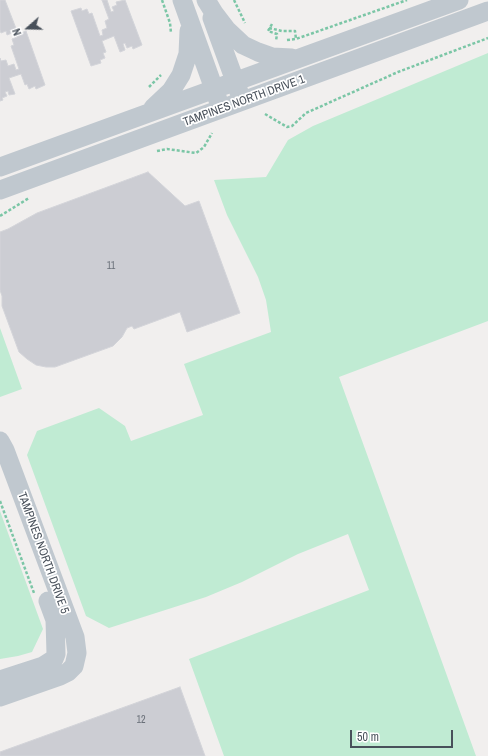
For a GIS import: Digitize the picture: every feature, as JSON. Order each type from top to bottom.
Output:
[{"type":"street","points":[[206,0],[227,30],[243,45],[258,52],[272,56],[297,58]]},
{"type":"street","points":[[206,0],[242,101]]},
{"type":"street","name":"TAMPINES NORTH DRIVE 1","points":[[0,167],[459,0]]},
{"type":"street","points":[[185,9],[221,109]]},
{"type":"street","points":[[142,115],[155,107],[171,91],[181,75],[188,54],[185,9]]},
{"type":"street","name":"TAMPINES NORTH DRIVE 1","points":[[0,190],[488,11]]},
{"type":"street","points":[[118,124],[125,144]]},
{"type":"street","name":"TAMPINES NORTH DRIVE 5","points":[[0,441],[5,450],[75,637],[77,653],[74,666]]},
{"type":"street","name":"TAMPINES NORTH DRIVE 5","points":[[0,474],[55,620],[56,654]]},
{"type":"street","points":[[0,680],[43,666],[54,659],[56,654],[74,666],[68,672],[60,676],[0,697]]},
{"type":"path","points":[[162,0],[170,23],[172,39]]},
{"type":"path","points":[[234,0],[244,22],[248,26]]},
{"type":"path","points":[[285,41],[296,39],[407,0]]},
{"type":"path","points":[[269,28],[272,24]]},
{"type":"path","points":[[269,28],[282,32],[294,31],[296,39]]},
{"type":"path","points":[[269,28],[268,31],[278,34],[278,42],[269,40]]},
{"type":"path","points":[[265,114],[287,127],[292,126],[306,113],[398,72],[488,38]]},
{"type":"path","points":[[153,152],[167,149],[196,153],[204,147],[212,133]]},
{"type":"path","points":[[0,216],[34,196]]},
{"type":"path","points":[[0,501],[37,599]]},
{"type":"green space","points":[[488,53],[488,321],[339,377],[476,756],[224,756],[189,659],[369,590],[348,534],[298,554],[242,582],[206,597],[109,628],[86,616],[27,455],[37,431],[99,408],[125,426],[131,441],[203,415],[184,364],[271,332],[266,300],[258,277],[227,215],[214,180],[266,177],[288,140],[313,126]]},
{"type":"green space","points":[[0,328],[22,389],[0,397]]},
{"type":"green space","points":[[0,511],[43,629],[32,652],[0,659]]},
{"type":"building","points":[[0,0],[5,0],[17,31],[7,35],[6,31],[1,33],[0,30]]},
{"type":"building","points":[[102,0],[107,0],[111,12],[114,11],[112,7],[117,5],[116,2],[125,0],[142,45],[133,49],[132,46],[127,48],[125,43],[123,44],[125,50],[120,52],[114,36],[102,41],[106,52],[103,53],[105,58],[100,60],[101,63],[91,66],[71,11],[81,8],[82,11],[87,9],[89,14],[92,13],[100,36],[103,35],[102,30],[107,28],[105,21],[109,19]]},
{"type":"building","points":[[26,31],[45,85],[36,89],[35,86],[29,89],[27,84],[25,85],[21,74],[9,78],[15,94],[9,95],[8,91],[5,92],[7,96],[2,98],[3,100],[0,101],[0,58],[1,61],[6,60],[8,66],[14,64],[16,70],[19,69],[11,46],[14,45],[12,39],[17,37],[16,35]]},
{"type":"building","points":[[148,172],[185,206],[199,201],[240,313],[187,332],[180,312],[134,329],[132,326],[127,328],[122,337],[113,346],[55,367],[36,365],[19,352],[2,306],[2,296],[0,290],[0,232],[37,213]]},
{"type":"building","points":[[180,687],[205,756],[0,756],[0,752]]}]
